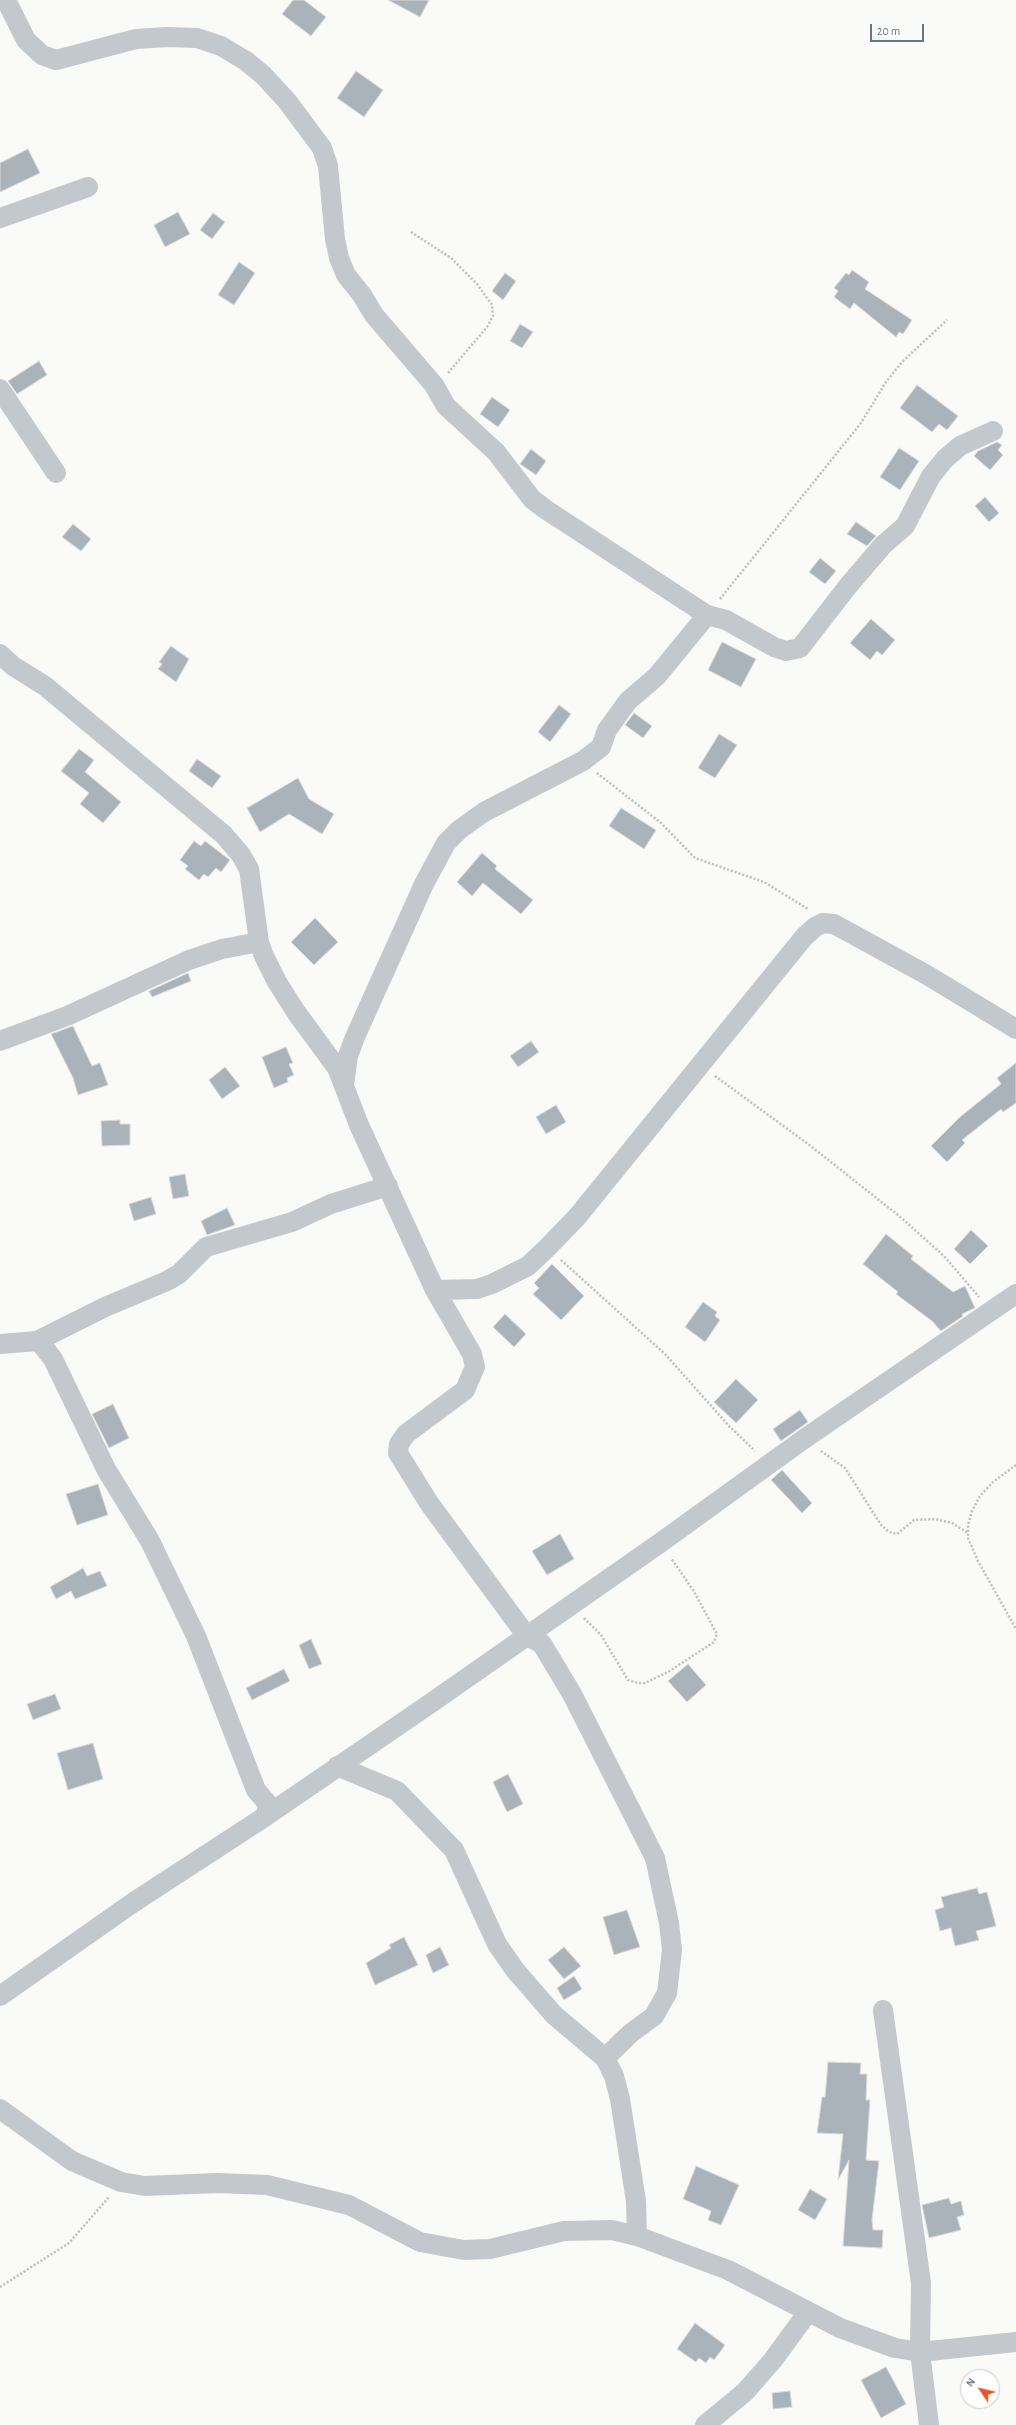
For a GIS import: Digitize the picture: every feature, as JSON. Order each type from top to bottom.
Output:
[{"type":"street","points":[[6,0],[26,40],[42,54],[56,60],[136,39],[167,37],[197,38],[221,46],[263,75],[287,101],[322,148],[328,166],[335,239],[339,258],[346,275],[362,295],[374,315],[434,385],[446,406],[496,452],[532,499],[540,506],[707,615],[726,620],[780,649],[786,651],[800,648],[883,545],[905,526],[931,476],[945,459],[960,446],[993,431]]},
{"type":"street","points":[[0,218],[88,187]]},
{"type":"street","points":[[0,389],[56,473]]},
{"type":"street","points":[[344,1086],[348,1056],[355,1037],[424,884],[446,843],[459,830],[484,812],[583,761],[601,747],[608,730],[628,702],[657,676],[707,615]]},
{"type":"street","points":[[0,654],[14,666],[45,686],[224,835],[241,855],[249,868],[259,942],[277,982],[296,1012],[331,1058],[359,1125],[435,1290],[472,1354],[475,1367],[465,1390],[406,1434],[399,1444],[398,1453],[429,1503],[526,1635],[542,1644],[572,1694],[655,1858],[669,1923],[672,1950],[671,1974],[667,1993],[654,2016],[631,2033],[605,2058]]},
{"type":"street","points":[[435,1290],[477,1289],[492,1284],[528,1266],[547,1248],[577,1217],[699,1064],[804,937],[814,927],[823,923],[841,928],[1016,1029]]},
{"type":"street","points":[[0,1041],[67,1016],[189,960],[222,949],[259,942]]},
{"type":"street","points":[[0,1344],[37,1341],[105,1307],[167,1281],[179,1274],[206,1247],[292,1222],[331,1204],[388,1186]]},
{"type":"street","points":[[0,1996],[134,1902],[266,1816],[431,1703],[570,1604],[660,1543],[804,1438],[1016,1294]]},
{"type":"street","points":[[37,1341],[53,1359],[106,1469],[150,1541],[196,1636],[256,1790],[268,1804],[266,1816]]},
{"type":"street","points":[[337,1766],[397,1791],[454,1850],[497,1944],[515,1970],[554,2015],[605,2058],[614,2076],[620,2099],[636,2200],[637,2236]]},
{"type":"street","points":[[883,2010],[921,2283],[920,2352],[929,2425]]},
{"type":"street","points":[[0,2109],[72,2161],[121,2182],[145,2186],[218,2183],[266,2185],[349,2206],[420,2242],[464,2250],[490,2250],[564,2231],[612,2230],[637,2236],[728,2270],[808,2312],[869,2340],[895,2348],[920,2352],[1016,2342]]},
{"type":"street","points":[[705,2425],[745,2392],[773,2360],[808,2312]]},
{"type":"path","points":[[411,232],[450,258],[477,284],[492,305],[493,316],[487,327],[455,365],[434,385]]},
{"type":"path","points":[[707,615],[758,554],[861,423],[886,382],[902,362],[947,320]]},
{"type":"path","points":[[583,761],[661,823],[695,858],[771,886],[812,912],[823,923]]},
{"type":"path","points":[[699,1064],[808,1144],[898,1215],[944,1256],[990,1312]]},
{"type":"path","points":[[547,1248],[665,1354],[729,1426],[769,1464]]},
{"type":"path","points":[[804,1438],[845,1468],[881,1525],[888,1532],[897,1534],[914,1520],[935,1519],[952,1523],[968,1533]]},
{"type":"path","points":[[1016,1465],[993,1482],[980,1496],[972,1511],[968,1533],[976,1555],[992,1589],[1016,1630]]},
{"type":"path","points":[[570,1604],[601,1635],[628,1680],[638,1683],[646,1683],[668,1672],[714,1642],[717,1634],[693,1590],[660,1543]]},
{"type":"path","points":[[0,2288],[69,2243],[121,2182]]},
{"type":"building","points":[[293,0],[304,0],[326,17],[311,36],[282,14]]},
{"type":"building","points":[[388,0],[429,0],[420,17]]},
{"type":"building","points":[[356,71],[383,90],[364,117],[337,98]]},
{"type":"building","points":[[28,149],[40,173],[0,192],[0,163]]},
{"type":"building","points":[[178,212],[190,234],[165,247],[154,225]]},
{"type":"building","points":[[213,213],[225,222],[212,239],[200,230]]},
{"type":"building","points":[[239,262],[255,273],[234,305],[218,295]]},
{"type":"building","points":[[852,270],[869,282],[865,289],[912,320],[903,334],[899,332],[896,337],[854,303],[850,309],[834,297],[838,291],[834,288],[846,273],[849,275]]},
{"type":"building","points":[[505,273],[516,281],[503,300],[492,291]]},
{"type":"building","points":[[520,324],[533,332],[522,348],[510,341]]},
{"type":"building","points":[[39,361],[47,375],[17,394],[8,381]]},
{"type":"building","points":[[917,385],[958,416],[947,430],[939,424],[932,432],[900,408]]},
{"type":"building","points":[[492,397],[510,410],[498,427],[480,414]]},
{"type":"building","points":[[997,442],[1002,445],[998,450],[1003,455],[990,470],[974,456],[978,451]]},
{"type":"building","points":[[899,448],[919,461],[900,490],[880,477]]},
{"type":"building","points":[[531,449],[546,461],[536,475],[520,464]]},
{"type":"building","points":[[985,497],[999,513],[989,522],[975,506]]},
{"type":"building","points":[[856,522],[876,536],[867,546],[847,534]]},
{"type":"building","points":[[73,524],[91,539],[81,551],[62,537]]},
{"type":"building","points":[[820,558],[836,571],[825,584],[809,572]]},
{"type":"building","points":[[871,619],[895,640],[882,655],[877,651],[870,660],[850,643]]},
{"type":"building","points":[[722,642],[756,659],[741,687],[708,670]]},
{"type":"building","points":[[171,646],[189,659],[176,682],[158,669],[162,664],[159,662]]},
{"type":"building","points":[[559,705],[571,714],[550,742],[538,732]]},
{"type":"building","points":[[634,713],[652,726],[643,738],[625,725]]},
{"type":"building","points":[[719,734],[737,745],[715,778],[698,768]]},
{"type":"building","points":[[79,749],[94,760],[85,772],[121,802],[103,823],[80,804],[89,793],[61,771]]},
{"type":"building","points":[[197,759],[221,776],[212,788],[189,771]]},
{"type":"building","points":[[298,778],[309,799],[334,814],[322,834],[289,814],[260,832],[247,808]]},
{"type":"building","points":[[621,808],[656,830],[644,849],[609,826]]},
{"type":"building","points":[[194,841],[201,846],[205,841],[230,860],[221,872],[216,868],[208,877],[204,874],[199,880],[185,869],[188,866],[180,860]]},
{"type":"building","points":[[482,853],[497,866],[495,869],[533,900],[521,914],[483,883],[472,896],[457,882]]},
{"type":"building","points":[[315,918],[338,942],[314,965],[291,942]]},
{"type":"building","points":[[188,973],[191,981],[152,997],[149,991]]},
{"type":"building","points":[[73,1026],[92,1066],[100,1063],[108,1085],[78,1095],[73,1078],[51,1034]]},
{"type":"building","points":[[531,1041],[539,1052],[518,1067],[510,1056]]},
{"type":"building","points":[[286,1047],[293,1063],[289,1064],[294,1075],[287,1078],[288,1082],[274,1088],[262,1057]]},
{"type":"building","points":[[1016,1063],[1016,1103],[1003,1112],[1001,1109],[962,1140],[965,1143],[947,1162],[931,1146],[960,1117],[1001,1084],[997,1078]]},
{"type":"building","points":[[225,1067],[240,1086],[222,1099],[209,1080]]},
{"type":"building","points":[[556,1105],[566,1122],[546,1134],[536,1117]]},
{"type":"building","points":[[120,1120],[120,1124],[130,1124],[130,1145],[102,1146],[101,1121]]},
{"type":"building","points":[[185,1174],[189,1196],[173,1199],[169,1177]]},
{"type":"building","points":[[151,1197],[156,1214],[134,1221],[129,1204]]},
{"type":"building","points":[[227,1208],[235,1225],[207,1235],[201,1221]]},
{"type":"building","points":[[971,1230],[988,1246],[970,1264],[954,1249]]},
{"type":"building","points":[[886,1234],[913,1256],[911,1259],[953,1292],[965,1286],[975,1308],[962,1314],[963,1316],[941,1331],[932,1321],[896,1294],[898,1292],[863,1264]]},
{"type":"building","points":[[552,1264],[584,1296],[561,1320],[533,1294],[539,1288],[534,1283]]},
{"type":"building","points":[[703,1302],[717,1312],[715,1316],[720,1320],[705,1342],[685,1327]]},
{"type":"building","points":[[505,1314],[526,1334],[514,1347],[493,1327]]},
{"type":"building","points":[[736,1379],[758,1400],[736,1423],[714,1402]]},
{"type":"building","points":[[113,1404],[129,1438],[109,1448],[92,1414]]},
{"type":"building","points":[[800,1410],[808,1422],[781,1441],[773,1429]]},
{"type":"building","points":[[782,1470],[812,1503],[802,1513],[771,1480]]},
{"type":"building","points":[[98,1484],[108,1515],[77,1525],[66,1494]]},
{"type":"building","points":[[560,1534],[574,1559],[547,1575],[532,1551]]},
{"type":"building","points":[[83,1568],[87,1576],[100,1571],[107,1586],[75,1599],[71,1591],[56,1599],[50,1587]]},
{"type":"building","points":[[311,1639],[322,1664],[309,1669],[299,1645]]},
{"type":"building","points":[[688,1664],[706,1685],[687,1702],[668,1681]]},
{"type":"building","points":[[284,1669],[290,1681],[252,1700],[246,1688]]},
{"type":"building","points":[[55,1694],[61,1709],[33,1720],[27,1704]]},
{"type":"building","points":[[93,1743],[103,1779],[68,1790],[57,1753]]},
{"type":"building","points":[[508,1774],[523,1804],[507,1812],[493,1782]]},
{"type":"building","points":[[977,1888],[979,1894],[987,1892],[996,1926],[976,1931],[979,1940],[955,1946],[951,1928],[940,1931],[935,1910],[944,1907],[941,1897]]},
{"type":"building","points":[[627,1910],[640,1947],[614,1955],[603,1917]]},
{"type":"building","points":[[404,1937],[418,1965],[375,1985],[366,1963],[391,1948],[389,1945]]},
{"type":"building","points":[[440,1947],[449,1965],[433,1973],[426,1955]]},
{"type":"building","points":[[564,1947],[581,1966],[564,1979],[548,1960]]},
{"type":"building","points":[[574,1976],[582,1989],[564,2000],[557,1988]]},
{"type":"building","points":[[828,2062],[861,2063],[860,2074],[867,2074],[866,2100],[870,2100],[866,2160],[879,2161],[872,2220],[873,2230],[883,2230],[882,2248],[843,2246],[849,2160],[838,2180],[843,2134],[817,2133],[822,2097],[825,2097]]},
{"type":"building","points":[[696,2166],[739,2185],[721,2225],[708,2220],[711,2211],[683,2199]]},
{"type":"building","points":[[810,2189],[827,2199],[815,2220],[798,2210]]},
{"type":"building","points":[[949,2198],[951,2204],[961,2201],[964,2215],[957,2217],[961,2230],[929,2238],[922,2205]]},
{"type":"building","points":[[695,2323],[725,2345],[714,2360],[710,2357],[706,2363],[699,2358],[696,2362],[677,2349]]},
{"type":"building","points":[[886,2367],[906,2404],[881,2418],[861,2380]]},
{"type":"building","points":[[790,2391],[792,2407],[773,2409],[772,2393]]}]
